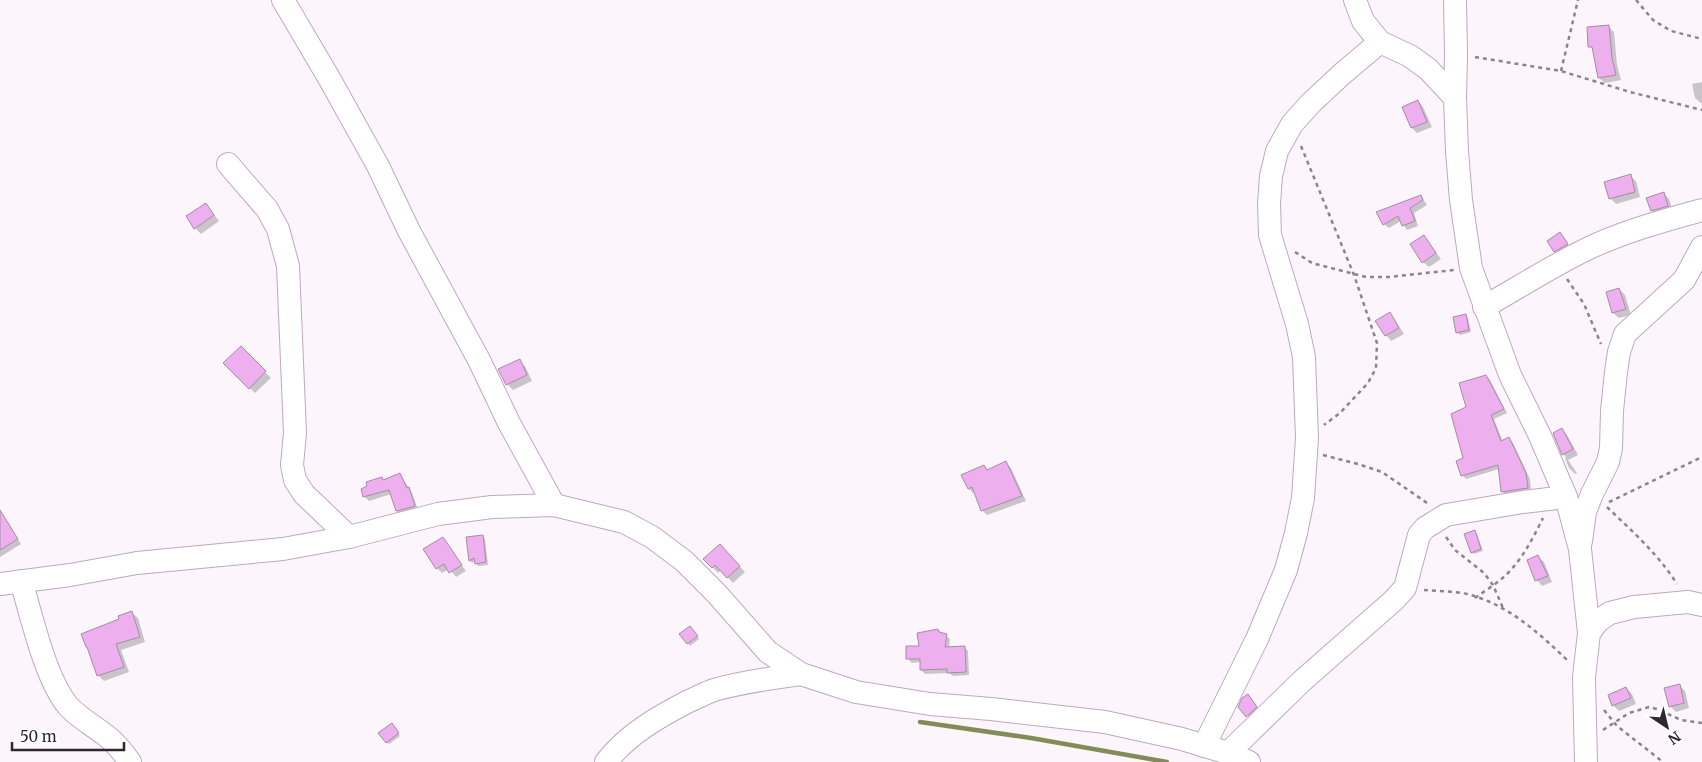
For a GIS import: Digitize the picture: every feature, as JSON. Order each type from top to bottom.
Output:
[{"type":"street","points":[[283,0],[378,166],[409,231],[479,360],[509,423],[554,506]]},
{"type":"street","points":[[1355,0],[1363,22],[1380,42],[1410,56],[1428,69],[1455,98]]},
{"type":"street","points":[[1455,0],[1455,98],[1462,200],[1471,268],[1510,375],[1540,436],[1559,498],[1580,549]]},
{"type":"street","points":[[1204,746],[1257,639],[1286,570],[1303,498],[1306,444],[1304,356],[1298,324],[1270,235],[1269,204],[1271,176],[1277,152],[1292,124],[1310,103],[1380,42]]},
{"type":"street","points":[[228,164],[266,209],[278,229],[288,266],[294,433],[292,465],[295,480],[304,494],[349,537]]},
{"type":"street","points":[[1484,308],[1581,252],[1676,217],[1702,210]]},
{"type":"street","points":[[1586,753],[1584,677],[1589,633],[1580,549],[1585,512],[1608,462],[1611,448],[1612,411],[1619,352],[1625,334],[1684,280],[1702,248]]},
{"type":"street","points":[[1228,753],[1302,680],[1393,601],[1405,588],[1419,535],[1441,518],[1497,506],[1559,498]]},
{"type":"street","points":[[130,762],[107,736],[69,707],[58,690],[10,582],[137,563],[283,549],[349,537],[438,514],[492,506],[554,506],[624,522],[652,537],[684,561],[717,594],[768,652],[801,674],[856,692],[930,704],[1105,722],[1182,739],[1228,753],[1249,762]]},
{"type":"street","points":[[1589,633],[1598,621],[1610,613],[1634,607],[1695,604]]},
{"type":"street","points":[[606,762],[613,753],[640,729],[677,707],[711,691],[752,680],[801,674]]},
{"type":"path","points":[[1561,71],[1578,0]]},
{"type":"path","points":[[1636,0],[1653,20],[1671,31],[1702,39]]},
{"type":"path","points":[[1456,55],[1561,71],[1630,92],[1702,110]]},
{"type":"path","points":[[1292,124],[1354,275],[1378,343],[1376,368],[1368,384],[1306,444],[1382,472],[1441,518],[1455,550],[1484,573],[1493,585],[1503,608]]},
{"type":"path","points":[[1270,235],[1312,263],[1366,277],[1389,277],[1471,268]]},
{"type":"path","points":[[1555,267],[1577,291],[1602,348]]},
{"type":"path","points":[[1695,604],[1662,562],[1604,504],[1702,457]]},
{"type":"path","points":[[1475,598],[1505,576],[1526,550],[1559,498]]},
{"type":"path","points":[[1405,588],[1466,594],[1503,608],[1538,632],[1584,677]]},
{"type":"path","points":[[1586,753],[1614,722],[1629,713],[1649,707],[1681,720],[1702,723]]},
{"type":"path","points":[[1602,708],[1614,722],[1663,762]]},
{"type":"building","points":[[1609,25],[1612,58],[1616,75],[1598,78],[1592,47],[1588,47],[1587,27]]},
{"type":"building","points":[[1418,100],[1427,122],[1411,128],[1402,107]]},
{"type":"building","points":[[1631,174],[1635,192],[1609,199],[1604,182]]},
{"type":"building","points":[[1664,192],[1668,206],[1651,211],[1646,198]]},
{"type":"building","points":[[1421,195],[1423,200],[1410,208],[1415,221],[1402,226],[1398,216],[1383,225],[1376,212]]},
{"type":"building","points":[[206,203],[214,215],[194,229],[186,216]]},
{"type":"building","points":[[1560,232],[1568,244],[1554,252],[1547,241]]},
{"type":"building","points":[[1424,235],[1436,253],[1422,263],[1410,244]]},
{"type":"building","points":[[1619,288],[1626,309],[1612,313],[1606,292]]},
{"type":"building","points":[[1390,312],[1399,328],[1385,336],[1375,321]]},
{"type":"building","points":[[1466,314],[1469,330],[1456,333],[1453,317]]},
{"type":"building","points":[[241,346],[266,371],[249,389],[223,363]]},
{"type":"building","points":[[520,359],[527,375],[506,385],[498,369]]},
{"type":"building","points":[[1486,375],[1504,409],[1491,415],[1501,441],[1509,437],[1526,473],[1528,488],[1501,492],[1498,465],[1461,476],[1456,461],[1463,458],[1451,414],[1466,407],[1459,383]]},
{"type":"building","points":[[1562,428],[1573,449],[1562,455],[1553,433]]},
{"type":"building","points":[[1006,461],[1022,496],[981,511],[972,487],[968,489],[961,475],[984,465],[987,470]]},
{"type":"building","points":[[400,473],[407,488],[409,487],[415,506],[396,511],[389,490],[363,497],[361,489],[367,486],[366,482],[382,477],[383,480]]},
{"type":"building","points":[[0,510],[18,539],[0,550]]},
{"type":"building","points":[[1475,530],[1481,549],[1471,553],[1464,534]]},
{"type":"building","points":[[483,535],[486,562],[475,564],[474,558],[469,561],[466,537]]},
{"type":"building","points":[[443,537],[462,565],[449,573],[444,564],[436,569],[423,549]]},
{"type":"building","points":[[720,544],[740,566],[727,578],[715,565],[712,568],[703,559]]},
{"type":"building","points":[[1538,555],[1548,576],[1535,581],[1527,560]]},
{"type":"building","points":[[132,611],[140,637],[116,644],[124,667],[97,676],[81,634],[119,619],[118,616]]},
{"type":"building","points":[[690,626],[698,636],[687,644],[679,634]]},
{"type":"building","points":[[938,629],[939,632],[947,634],[945,647],[965,646],[966,672],[947,673],[947,669],[920,670],[920,659],[906,659],[906,646],[919,646],[917,633]]},
{"type":"building","points":[[1680,684],[1684,703],[1669,707],[1664,688]]},
{"type":"building","points":[[1626,687],[1631,698],[1612,706],[1608,695]]},
{"type":"building","points":[[1248,694],[1257,707],[1246,717],[1238,707],[1242,698]]},
{"type":"building","points":[[392,723],[399,733],[386,743],[378,733]]},
{"type":"waterway","points":[[920,722],[1031,738],[1167,762]]}]
